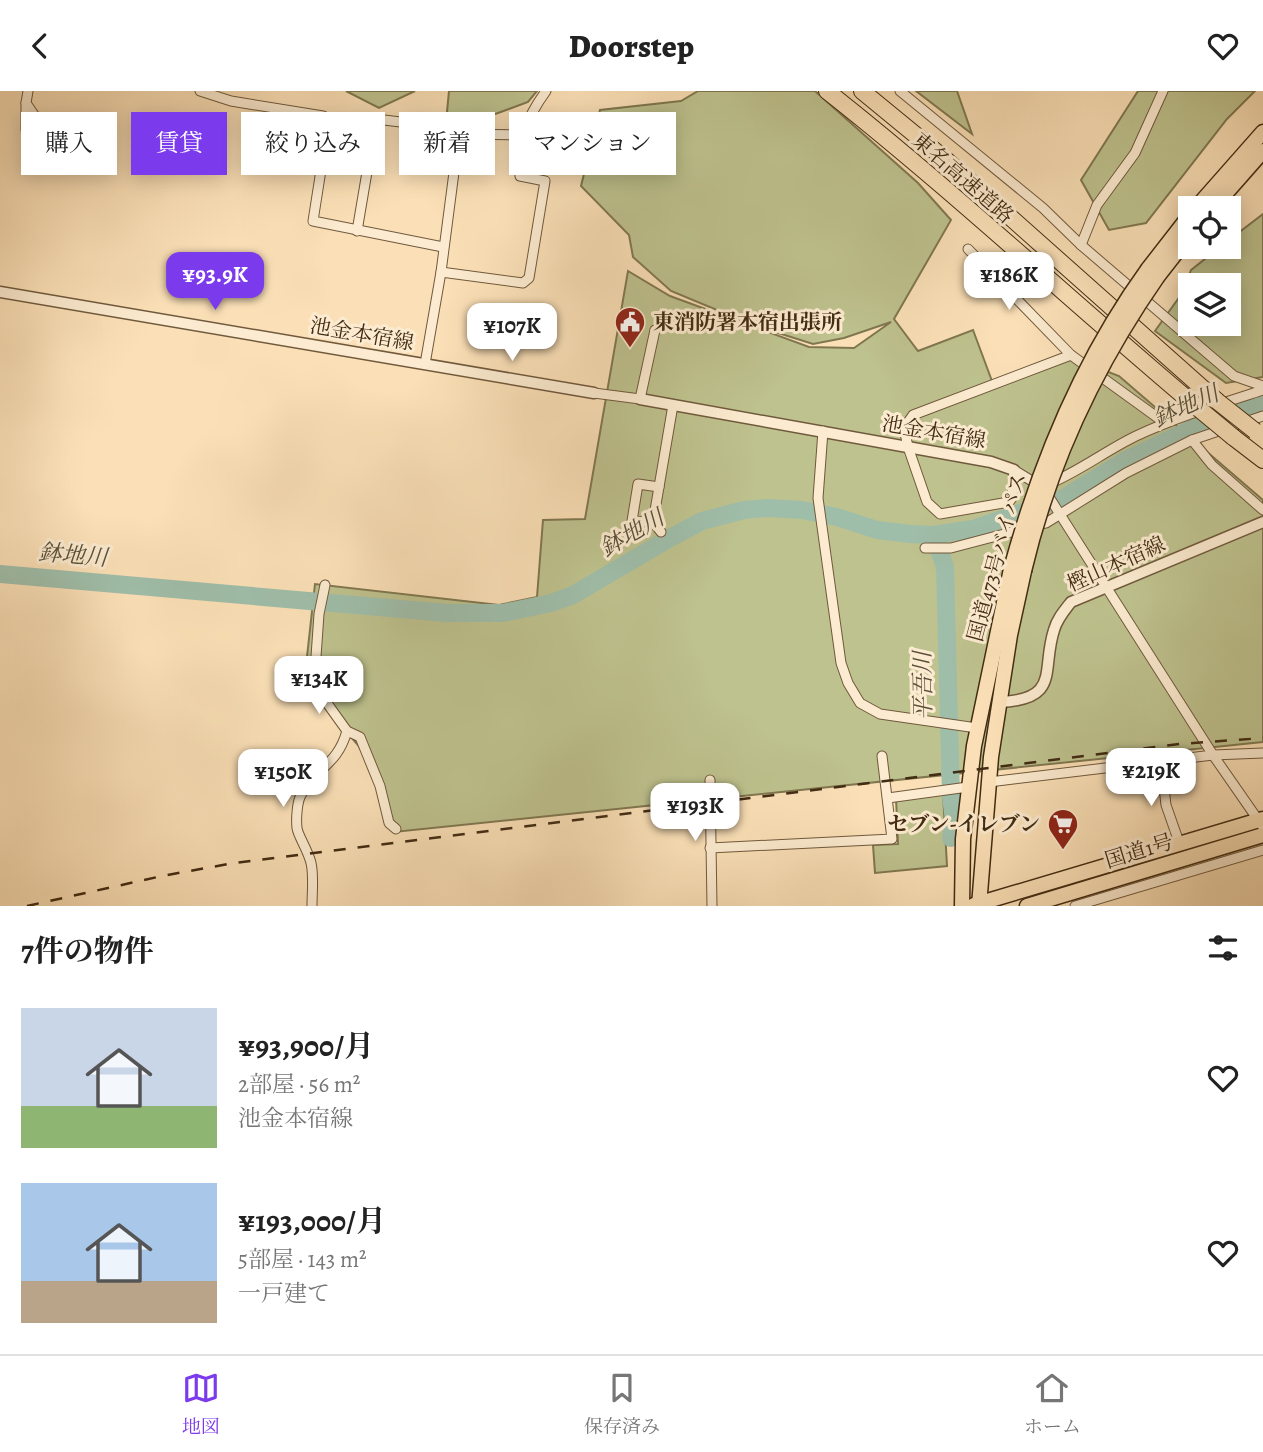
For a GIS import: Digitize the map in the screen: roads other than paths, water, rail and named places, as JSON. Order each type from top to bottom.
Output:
[{"type":"highway","name":"東名高速道路","points":[[827,91],[938,182],[1094,321],[1263,460]]},
{"type":"highway","name":"東名高速道路","points":[[862,91],[946,160],[1217,401],[1260,428]]},
{"type":"highway","points":[[1207,196],[1263,132]]},
{"type":"highway","points":[[1224,196],[1263,151]]},
{"type":"highway","name":"国道473号バイパス","points":[[1153,273],[1178,234]]},
{"type":"highway","name":"国道473号バイパス","points":[[962,906],[970,728],[1018,570],[1039,476],[1074,393],[1116,314],[1178,247]]},
{"type":"highway","name":"国道473号バイパス","points":[[976,905],[989,782],[1018,570]]},
{"type":"highway","name":"国道1号","points":[[976,905],[1261,822]]},
{"type":"highway","name":"国道1号","points":[[1036,905],[1263,835]]},
{"type":"street","points":[[26,103],[29,91]]},
{"type":"street","points":[[200,91],[231,101],[329,119],[313,221],[443,247]]},
{"type":"street","points":[[532,112],[546,91]]},
{"type":"street","points":[[900,91],[1043,208],[1081,245],[1234,376],[1263,388]]},
{"type":"street","points":[[1081,245],[1097,205],[1135,153],[1163,91]]},
{"type":"street","points":[[357,231],[376,119],[399,122]]},
{"type":"street","points":[[425,364],[441,272],[453,175]]},
{"type":"street","points":[[441,272],[523,283],[529,278],[545,181],[520,175]]},
{"type":"street","points":[[968,249],[1071,355],[1165,423]]},
{"type":"street","name":"池金本宿線","points":[[0,292],[594,393]]},
{"type":"street","points":[[594,393],[640,399],[655,330]]},
{"type":"street","points":[[1014,470],[1012,498],[1009,502],[940,515],[927,502],[904,428],[913,415],[1071,355]]},
{"type":"street","points":[[1040,488],[1165,423],[1263,388]]},
{"type":"street","name":"池金本宿線","points":[[640,399],[991,462],[1014,470]]},
{"type":"street","points":[[653,522],[673,405]]},
{"type":"street","points":[[925,548],[951,548],[1046,523],[1126,473],[1192,440],[1260,428]]},
{"type":"street","points":[[822,431],[818,498],[841,663],[848,683],[860,703],[880,714],[939,721],[970,728]]},
{"type":"street","points":[[1192,440],[1212,465],[1263,510]]},
{"type":"street","points":[[1014,470],[1040,488],[1061,514],[1213,755],[1261,822]]},
{"type":"street","points":[[659,487],[638,484],[632,521],[653,522],[661,531]]},
{"type":"street","name":"樫山本宿線","points":[[1001,702],[1027,698],[1039,690],[1047,679],[1053,631],[1061,614],[1071,602],[1263,523]]},
{"type":"street","points":[[325,585],[318,617],[314,685],[347,730],[360,737],[380,786],[389,823],[396,829]]},
{"type":"street","points":[[312,906],[312,866],[306,845],[297,829],[299,798],[313,777],[330,764],[342,748],[347,730]]},
{"type":"street","points":[[989,782],[1213,755],[1263,753]]},
{"type":"street","points":[[710,848],[892,839],[882,756]]},
{"type":"street","points":[[1161,762],[1166,805],[1180,845]]},
{"type":"street","points":[[710,780],[712,906]]},
{"type":"street","points":[[888,798],[966,787]]},
{"type":"street","points":[[1076,906],[1263,850]]},
{"type":"street","points":[[1143,886],[1151,869]]},
{"type":"waterway","name":"鉢地川","points":[[0,574],[447,613],[503,613],[551,603],[573,595],[702,521],[744,510],[802,510],[837,517],[877,530],[910,534],[934,535],[973,529],[1064,498],[1126,460],[1222,414],[1263,405]]},
{"type":"waterway","name":"平吾川","points":[[934,535],[945,567],[951,796],[954,821],[951,838]]},
{"type":"railway","points":[[27,906],[234,863],[1180,744],[1263,738]]},
{"type":"place","name":"東消防署本宿出張所","points":[[630,349]]},
{"type":"place","name":"セブン-イレブン","points":[[1063,851]]}]
